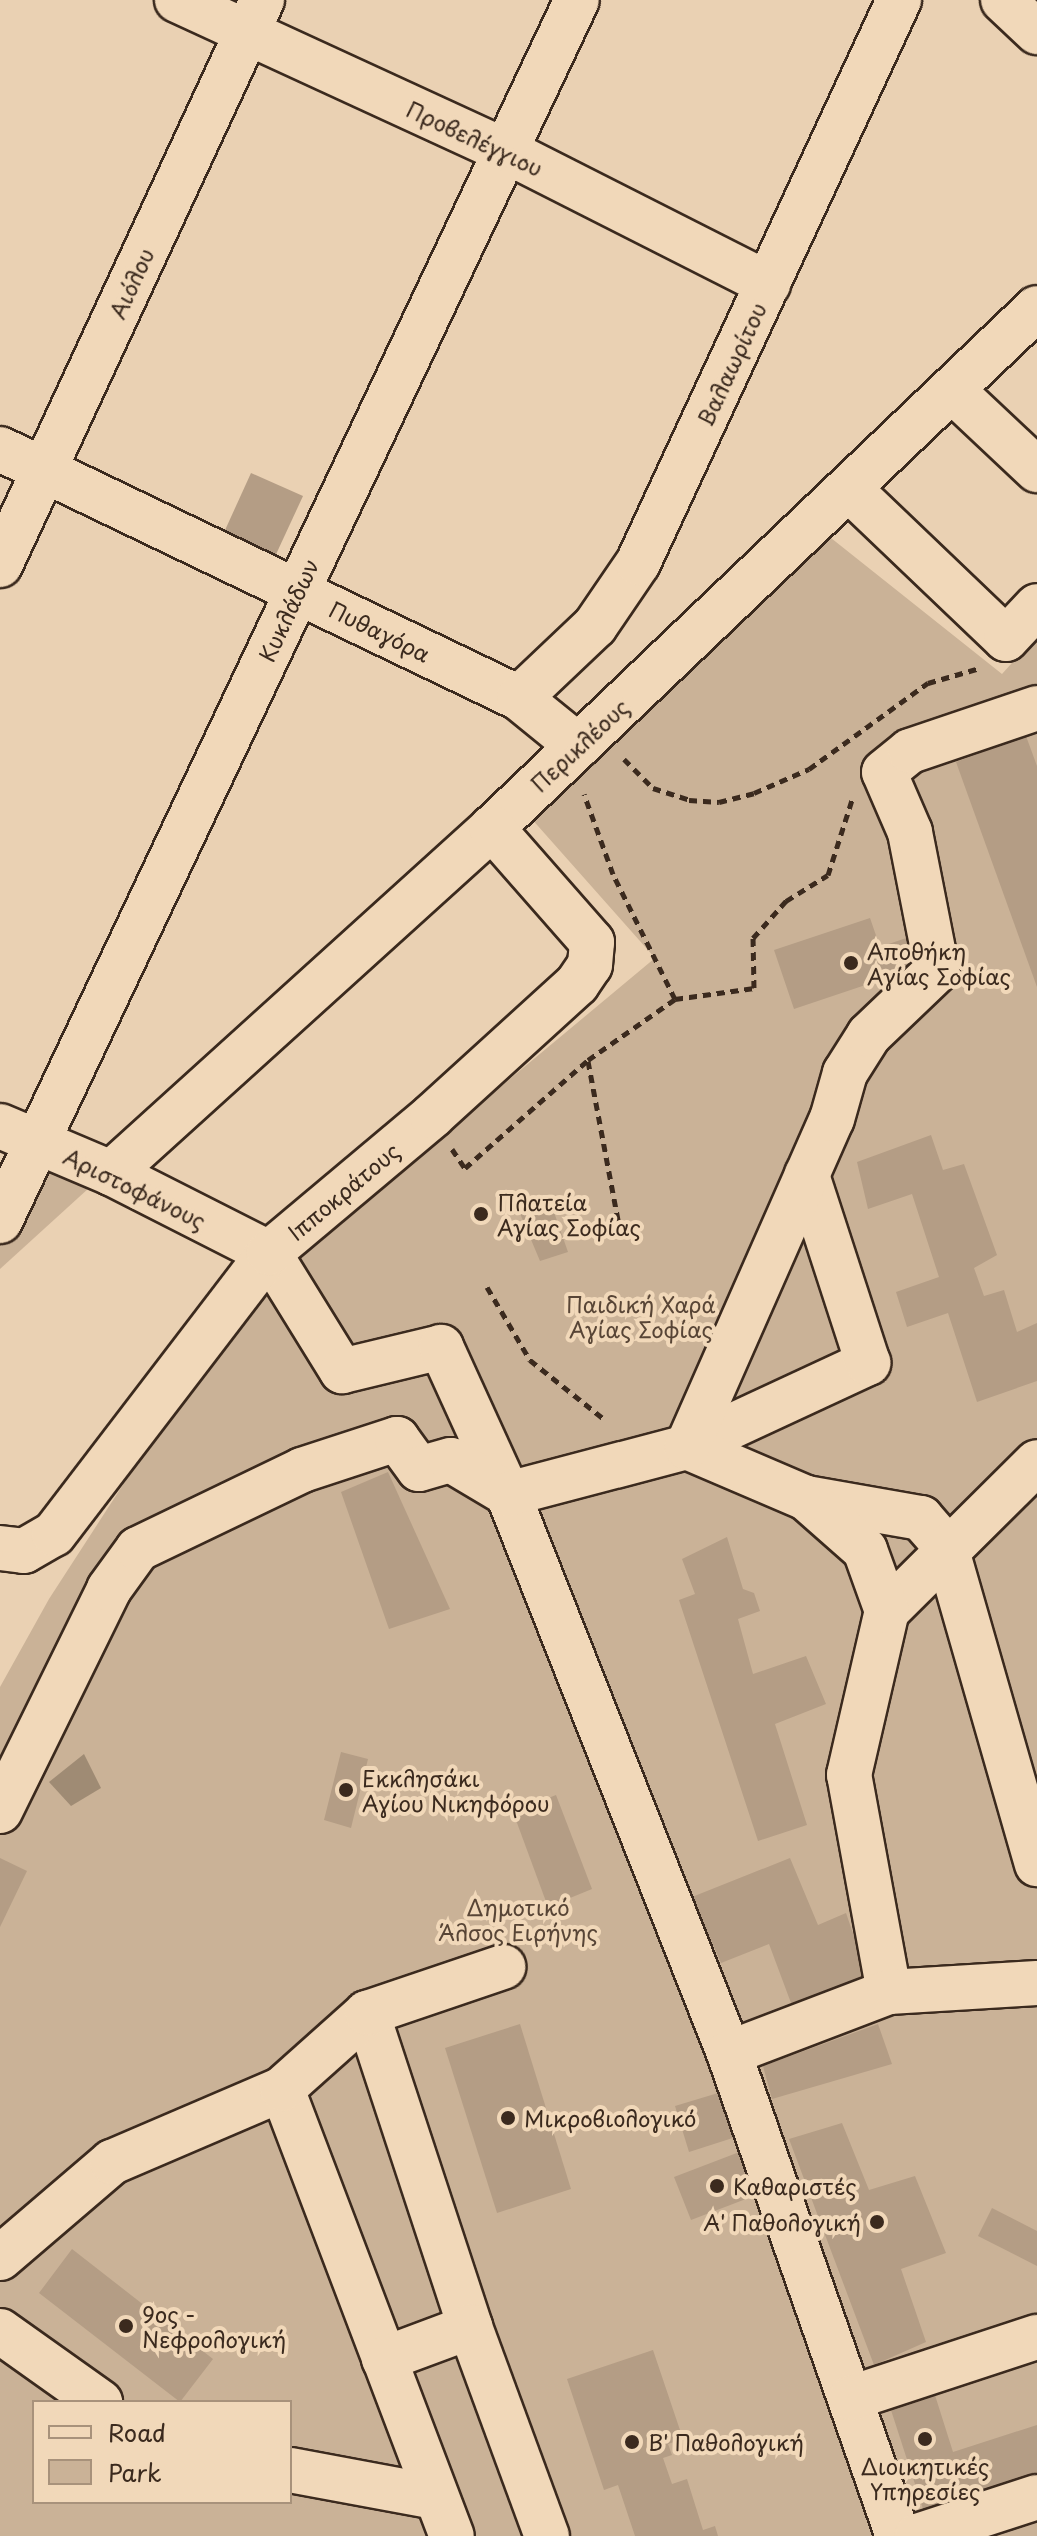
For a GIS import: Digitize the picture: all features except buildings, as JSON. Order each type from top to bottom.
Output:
[{"type":"street","name":"Προβελέγγιου","points":[[177,0],[254,16],[506,151],[768,284]]},
{"type":"street","name":"Κυκλάδων","points":[[0,1221],[19,1134],[297,591],[577,0]]},
{"type":"street","name":"Βαλαωρίτου","points":[[519,698],[618,597],[768,284],[899,0]]},
{"type":"street","points":[[1003,0],[1037,32]]},
{"type":"street","name":"Αιόλου","points":[[0,565],[254,16]]},
{"type":"street","name":"Περικλέους","points":[[111,1173],[492,828],[1037,308]]},
{"type":"street","points":[[952,390],[1037,470]]},
{"type":"street","name":"Πυθαγόρα","points":[[0,449],[519,698],[578,746]]},
{"type":"street","points":[[849,489],[995,653],[1037,606]]},
{"type":"street","points":[[687,1447],[832,1119],[845,1073],[869,1035],[937,970],[910,832],[884,772],[910,751],[1037,708]]},
{"type":"street","name":"Ιπποκράτους","points":[[0,1548],[24,1551],[54,1534],[269,1253],[432,1116],[577,984],[590,965],[592,942],[492,828]]},
{"type":"street","name":"Αριστοφάνους","points":[[19,1134],[111,1173],[269,1253]]},
{"type":"street","points":[[0,1811],[109,1589],[138,1549],[302,1470],[397,1439],[419,1469],[451,1460],[508,1494],[687,1447],[868,1363],[807,1175]]},
{"type":"street","points":[[269,1253],[342,1371],[441,1347],[508,1494],[729,2053],[898,2536]]},
{"type":"street","points":[[687,1447],[806,1498],[921,1518],[946,1547],[1037,1864]]},
{"type":"street","points":[[889,1992],[849,1775],[887,1611],[946,1547],[1037,1462]]},
{"type":"street","points":[[806,1498],[865,1550],[887,1611]]},
{"type":"street","points":[[0,2258],[112,2162],[282,2089],[367,2013],[503,1967]]},
{"type":"street","points":[[729,2053],[889,1992],[1037,1983]]},
{"type":"street","points":[[367,2013],[470,2327],[547,2536]]},
{"type":"street","points":[[282,2089],[444,2517]]},
{"type":"street","points":[[384,2359],[470,2327]]},
{"type":"street","points":[[0,2331],[97,2400]]},
{"type":"street","points":[[851,2398],[1037,2337]]},
{"type":"street","points":[[292,2471],[444,2517]]},
{"type":"street","points":[[917,2536],[1037,2497]]},
{"type":"path","points":[[620,755],[653,788],[689,800],[731,799],[809,769],[928,683],[995,653]]},
{"type":"path","points":[[675,999],[754,988],[753,938],[786,901],[828,875],[857,786]]},
{"type":"path","points":[[588,1060],[618,1220]]},
{"type":"path","points":[[487,1287],[530,1360],[604,1419]]},
{"type":"green space","name":"Δημοτικό Άλσος Ειρήνης","points":[[831,538],[1002,674],[1037,635],[1037,2536],[0,2536],[0,1687],[49,1599],[240,1304],[655,958],[530,817]]},
{"type":"green space","points":[[26,1153],[89,1188],[0,1269],[0,1215]]},
{"type":"shaded area","points":[[84,1754],[101,1788],[71,1806],[49,1782]]},
{"type":"place","name":"Αποθήκη Αγίας Σοφίας","points":[[851,963]]},
{"type":"place","name":"Πλατεία Αγίας Σοφίας","points":[[481,1214]]},
{"type":"place","name":"Εκκλησάκι Αγίου Νικηφόρου","points":[[346,1790]]},
{"type":"place","name":"Μικροβιολογικό","points":[[508,2118]]},
{"type":"place","name":"Καθαριστές","points":[[717,2186]]},
{"type":"place","name":"Α' Παθολογική","points":[[877,2222]]},
{"type":"place","name":"9ος - Νεφρολογική","points":[[126,2326]]},
{"type":"place","name":"Διοικητικές Υπηρεσίες","points":[[925,2439]]},
{"type":"place","name":"Β' Παθολογική","points":[[632,2442]]},
{"type":"park label","name":"Παιδική Χαρά Αγίας Σοφίας","points":[[641,1316]]}]
